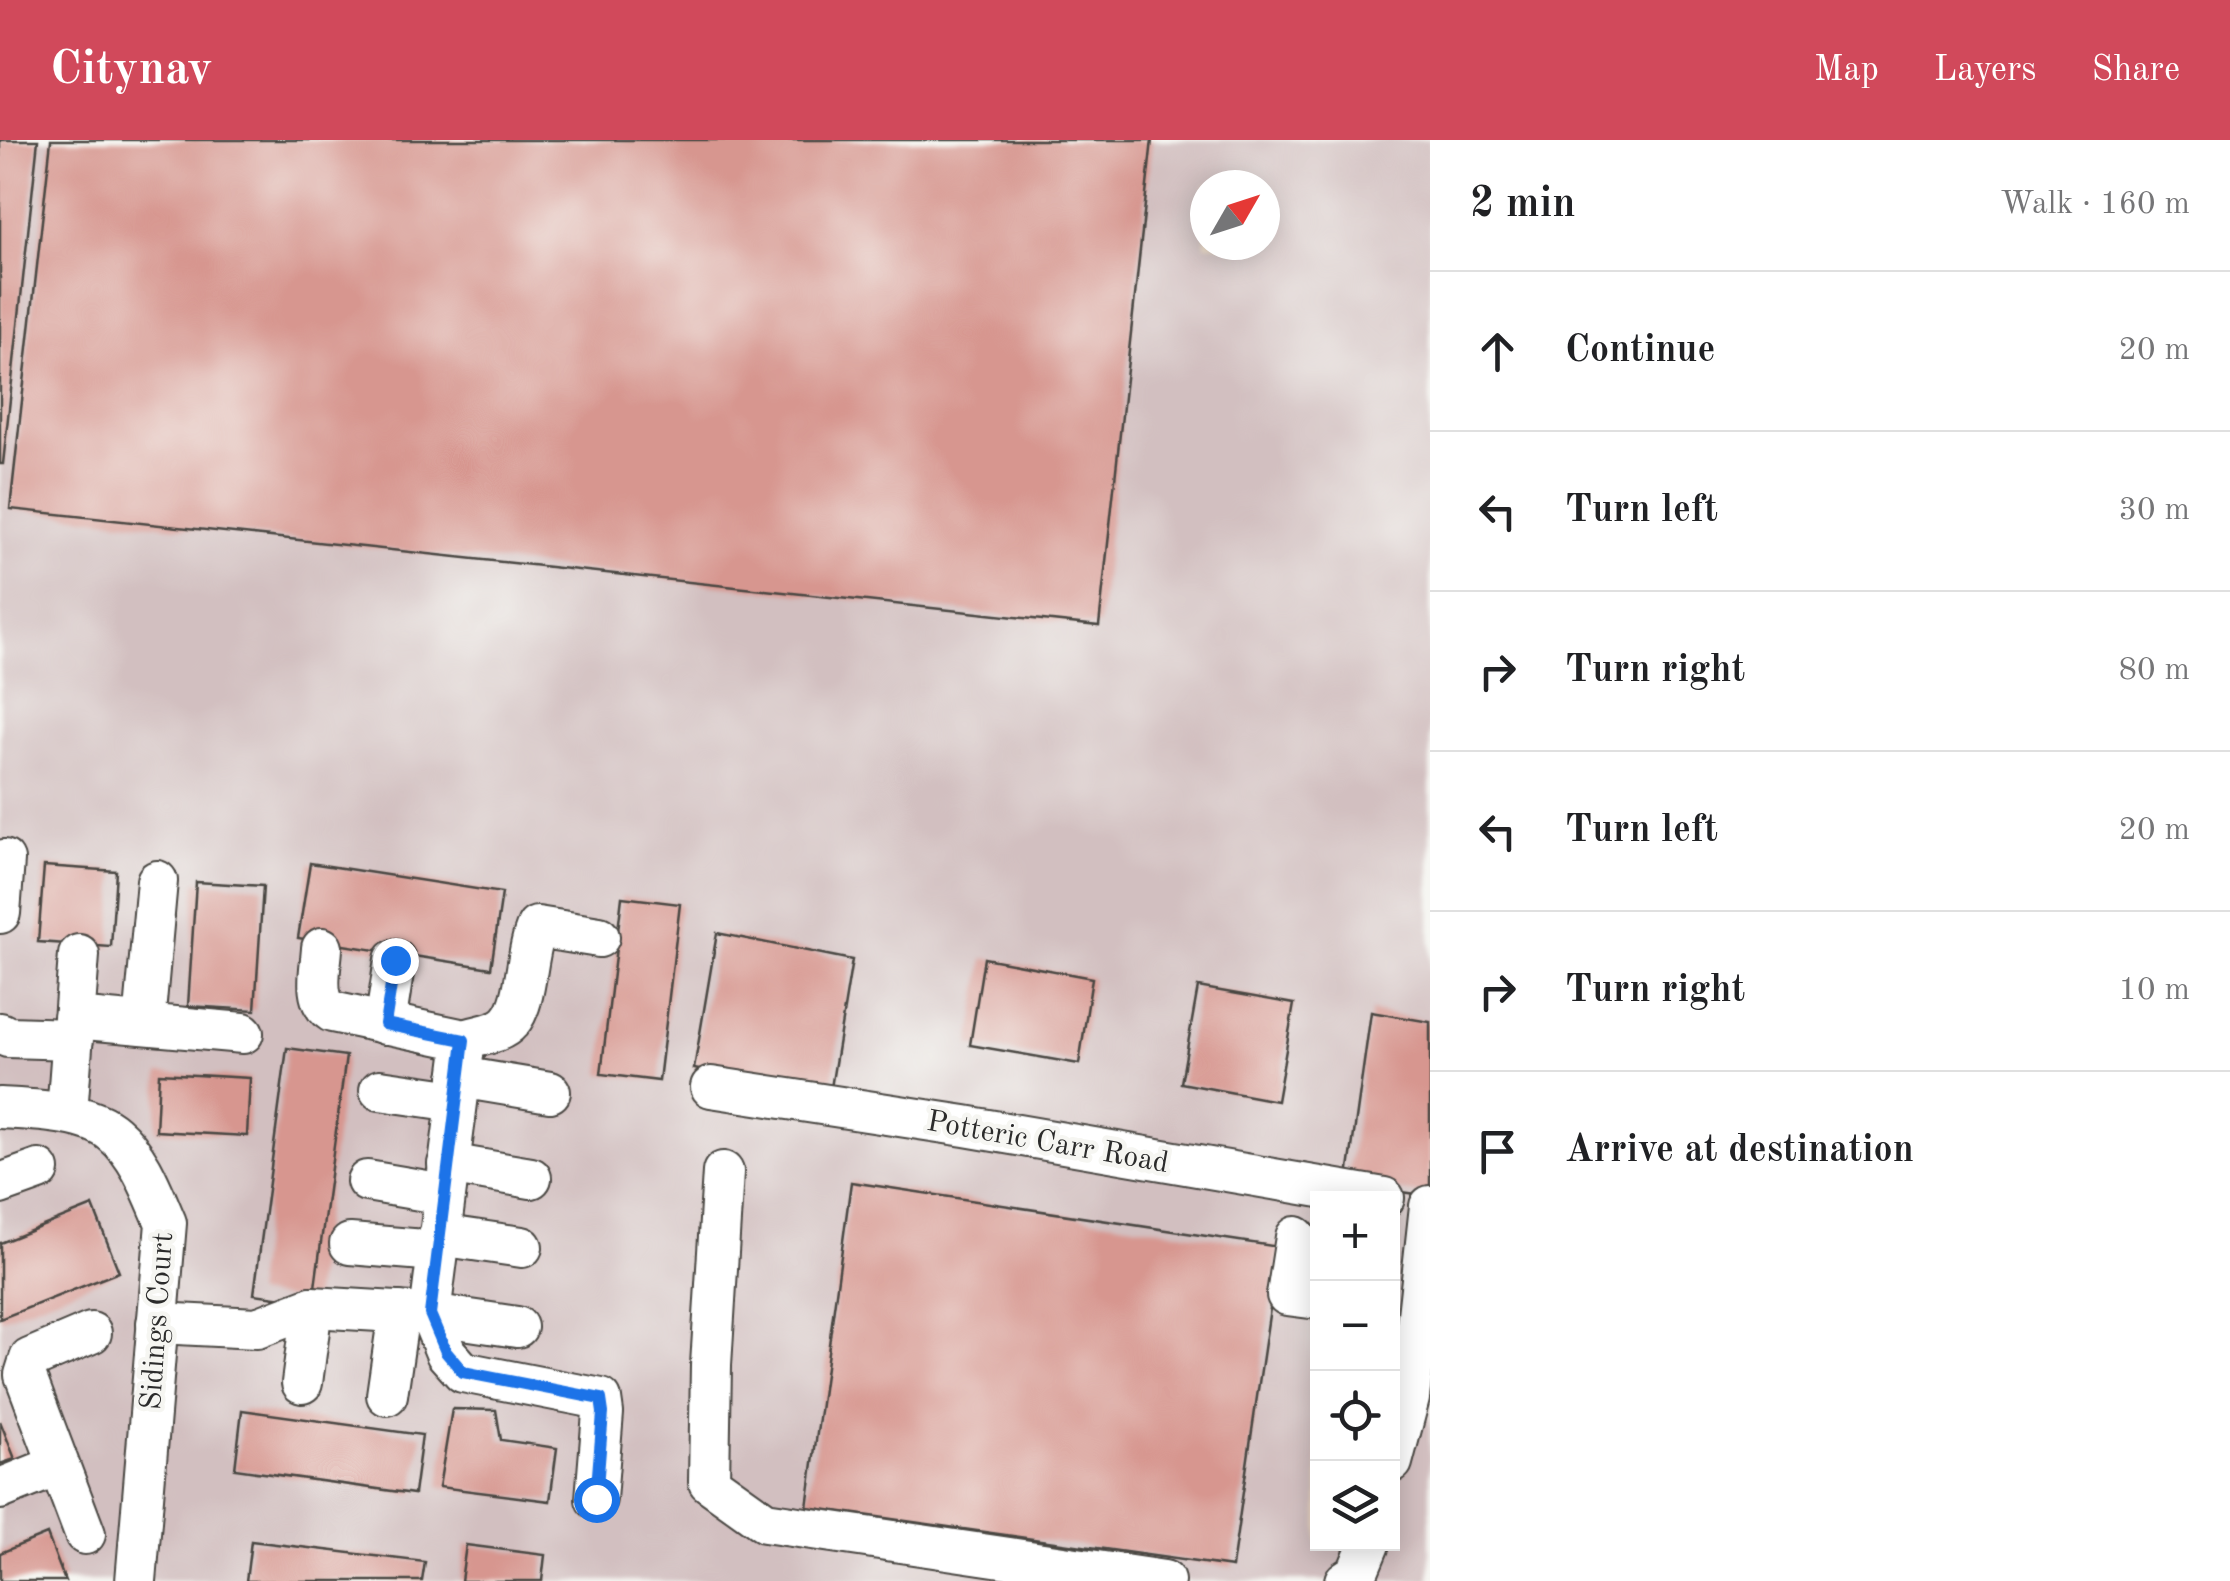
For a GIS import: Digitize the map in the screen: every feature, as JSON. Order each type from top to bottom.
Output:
[{"type":"street","points":[[0,913],[4,860]]},
{"type":"street","points":[[144,1024],[157,881]]},
{"type":"street","points":[[386,1395],[438,1243],[460,1073],[494,1032],[510,1023],[518,1006],[537,928],[599,937]]},
{"type":"street","points":[[322,948],[322,1006],[332,1012],[385,1024],[460,1073],[550,1092]]},
{"type":"street","points":[[67,1113],[79,955]]},
{"type":"street","points":[[385,1024],[395,960]]},
{"type":"street","points":[[0,1032],[8,1037],[144,1024],[243,1033]]},
{"type":"street","points":[[380,1090],[460,1073]]},
{"type":"street","name":"Potteric Carr Road","points":[[711,1087],[1343,1191]]},
{"type":"street","name":"Sidings Court","points":[[0,1108],[67,1113],[114,1132],[145,1176],[166,1222],[136,1581]]},
{"type":"street","points":[[0,1184],[39,1170]]},
{"type":"street","points":[[723,1172],[711,1365],[709,1482],[765,1522],[1164,1581]]},
{"type":"street","points":[[367,1180],[531,1178]]},
{"type":"street","points":[[1392,1461],[1409,1398],[1406,1301],[1430,1206],[1400,1201]]},
{"type":"street","points":[[1296,1237],[1288,1294],[1310,1298]]},
{"type":"street","points":[[350,1244],[522,1247]]},
{"type":"street","points":[[158,1323],[257,1328],[312,1307],[414,1313],[517,1327]]},
{"type":"street","points":[[302,1383],[312,1307]]},
{"type":"street","points":[[414,1313],[463,1372],[601,1399],[596,1499]]},
{"type":"street","points":[[85,1534],[24,1374],[30,1359],[90,1333]]},
{"type":"street","points":[[0,1489],[57,1466]]},
{"type":"street","points":[[1345,1581],[1357,1574],[1366,1551]]},
{"type":"shaded area","points":[[0,140],[1430,140],[1430,1581],[0,1581]]},
{"type":"building","points":[[0,140],[38,140],[3,464],[0,464]]},
{"type":"building","points":[[51,140],[1152,140],[1099,626],[10,509]]},
{"type":"building","points":[[310,863],[502,893],[491,968],[298,938]]},
{"type":"building","points":[[44,866],[116,871],[111,947],[38,942]]},
{"type":"building","points":[[196,882],[263,886],[255,1010],[188,1006]]},
{"type":"building","points":[[622,897],[680,904],[659,1081],[601,1074]]},
{"type":"building","points":[[717,933],[852,960],[830,1094],[694,1069]]},
{"type":"building","points":[[984,958],[1092,978],[1079,1064],[970,1045]]},
{"type":"building","points":[[1198,987],[1294,1004],[1277,1101],[1181,1083]]},
{"type":"building","points":[[1371,1012],[1430,1022],[1430,1196],[1347,1184]]},
{"type":"building","points":[[287,1048],[346,1056],[313,1302],[254,1294]]},
{"type":"building","points":[[159,1073],[250,1078],[247,1136],[156,1131]]},
{"type":"building","points":[[851,1182],[1279,1247],[1232,1567],[807,1507]]},
{"type":"building","points":[[93,1206],[119,1272],[0,1319],[0,1243]]},
{"type":"building","points":[[452,1409],[496,1410],[501,1440],[557,1448],[550,1501],[439,1487]]},
{"type":"building","points":[[242,1410],[422,1435],[414,1494],[235,1469]]},
{"type":"building","points":[[0,1421],[15,1459],[0,1464]]},
{"type":"building","points":[[47,1534],[65,1581],[0,1581],[0,1553]]},
{"type":"building","points":[[251,1541],[425,1562],[422,1581],[246,1581]]},
{"type":"building","points":[[466,1545],[545,1555],[542,1581],[461,1581]]},
{"type":"route","points":[[395,960],[385,1024],[464,1040],[430,1314],[446,1352],[463,1372],[601,1399],[596,1499]]}]
